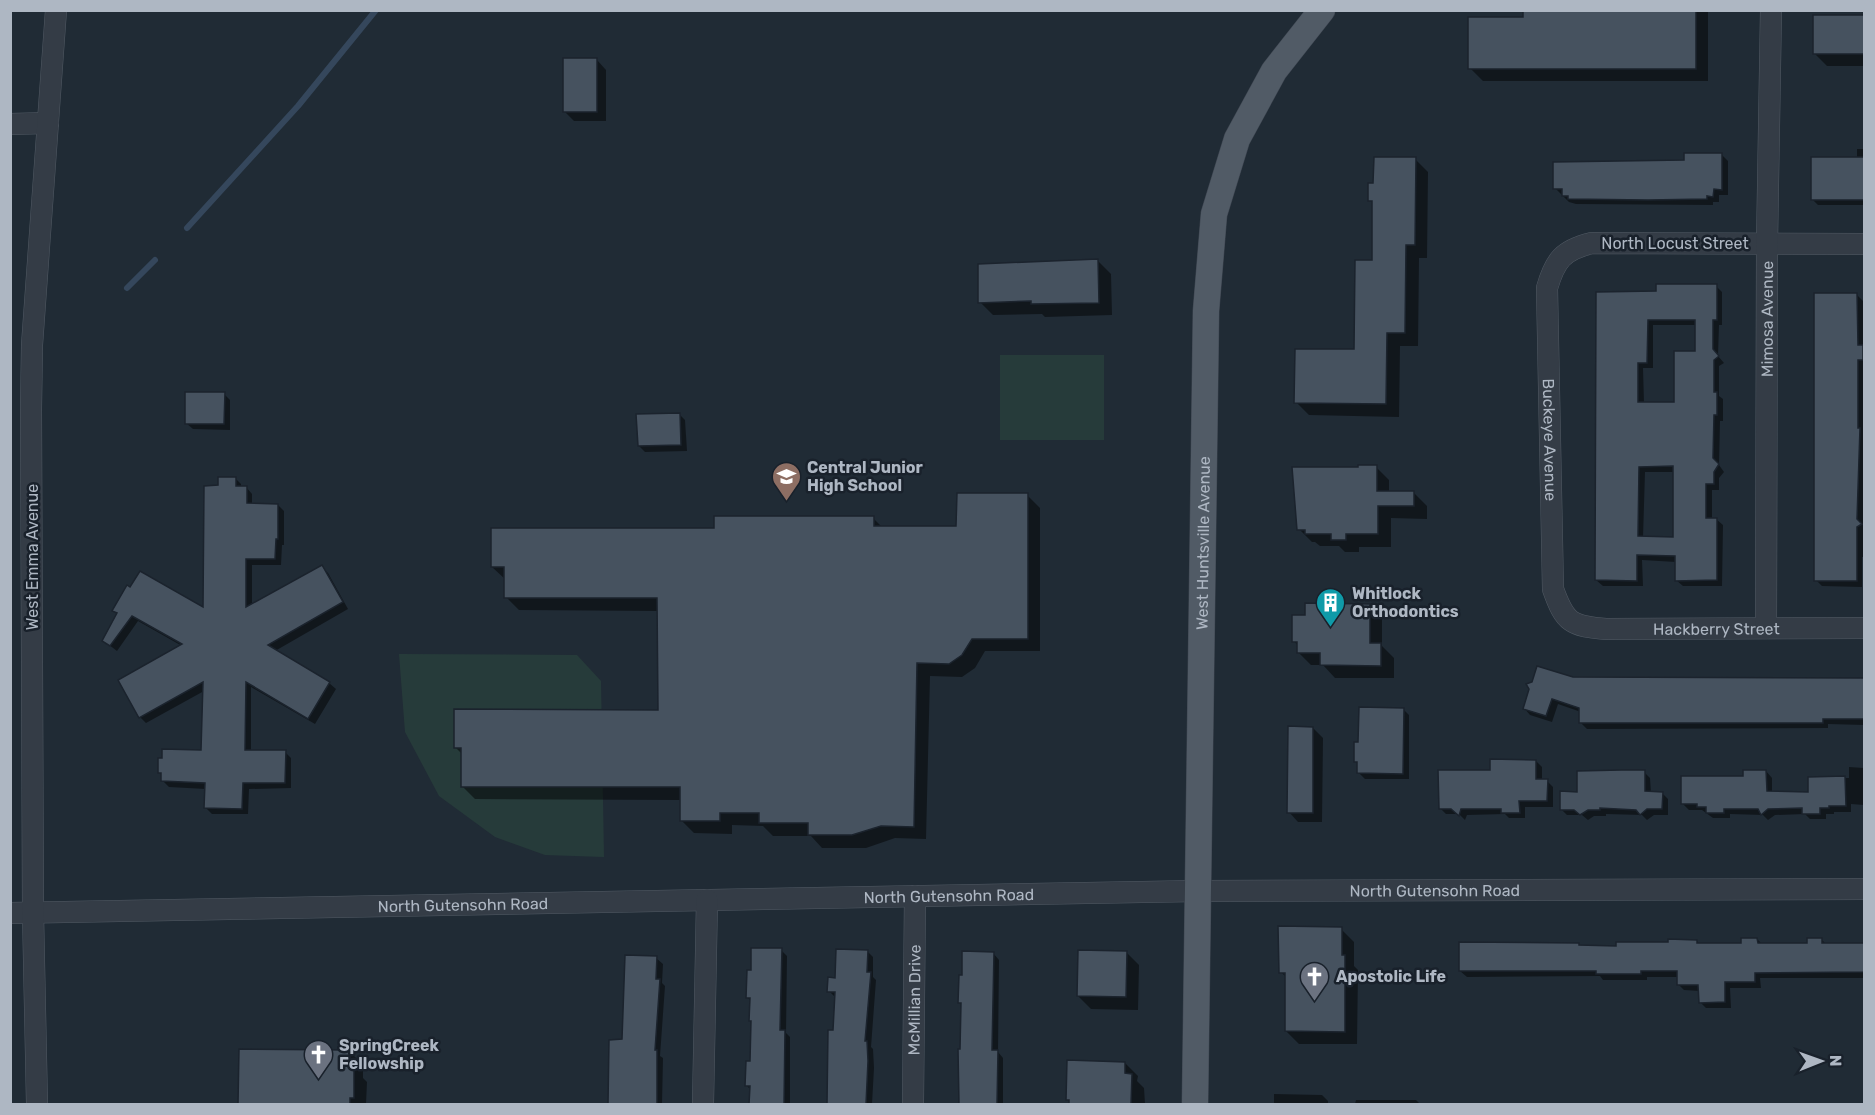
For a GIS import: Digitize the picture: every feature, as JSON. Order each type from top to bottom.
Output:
[{"type":"main road","name":"West Huntsville Avenue","points":[[1195,1104],[1206,300],[1214,214],[1237,139],[1274,72],[1312,14]]},
{"type":"street","name":"West Emma Avenue","points":[[37,1104],[33,913],[31,410],[33,345],[56,10]]},
{"type":"street","name":"Mimosa Avenue","points":[[1766,628],[1767,244],[1771,10]]},
{"type":"street","points":[[10,124],[48,123]]},
{"type":"street","name":"North Locust Street","points":[[1562,257],[1575,247],[1592,243],[1864,244]]},
{"type":"street","name":"Buckeye Avenue","points":[[1562,257],[1552,270],[1547,288],[1553,589],[1559,606],[1570,622]]},
{"type":"street","name":"Hackberry Street","points":[[1570,622],[1606,629],[1864,628]]},
{"type":"street","name":"North Gutensohn Road","points":[[10,913],[1198,891],[1864,889]]},
{"type":"street","name":"McMillian Drive","points":[[913,1104],[915,896]]},
{"type":"street","points":[[703,1104],[707,900]]},
{"type":"green space","points":[[1000,355],[1104,355],[1104,440],[1000,440]]},
{"type":"green space","points":[[399,654],[577,655],[601,681],[604,857],[545,855],[495,837],[439,796],[405,732]]},
{"type":"building","points":[[1523,10],[1696,10],[1696,69],[1468,69],[1468,17],[1523,17]]},
{"type":"building","points":[[1813,15],[1864,15],[1864,54],[1813,54]]},
{"type":"building","points":[[563,58],[597,58],[597,112],[563,112]]},
{"type":"building","points":[[1684,153],[1722,153],[1722,190],[1714,189],[1713,197],[1707,196],[1707,199],[1648,200],[1568,199],[1568,196],[1562,196],[1562,189],[1553,189],[1553,162],[1684,160]]},
{"type":"building","points":[[1374,157],[1416,157],[1415,245],[1406,245],[1405,333],[1387,333],[1386,404],[1294,403],[1295,349],[1354,349],[1355,260],[1372,260],[1372,201],[1368,201],[1368,183],[1373,183]]},
{"type":"building","points":[[1811,157],[1864,157],[1864,200],[1811,200]]},
{"type":"building","points":[[1098,259],[1099,303],[1031,304],[1031,301],[978,303],[978,264]]},
{"type":"building","points":[[1656,284],[1717,284],[1717,320],[1713,320],[1713,349],[1719,356],[1714,360],[1717,415],[1714,415],[1713,458],[1719,464],[1714,472],[1714,484],[1706,484],[1706,518],[1717,518],[1717,580],[1675,581],[1675,556],[1637,555],[1637,581],[1595,580],[1596,292],[1656,291]],"holes":[[[1648,320],[1695,320],[1695,351],[1674,351],[1674,402],[1638,402],[1638,363],[1647,363]],[[1673,466],[1673,537],[1638,536],[1639,467]]]},
{"type":"building","points":[[1814,293],[1857,293],[1858,345],[1863,345],[1863,360],[1858,360],[1858,428],[1860,428],[1857,519],[1862,524],[1857,527],[1857,581],[1814,581]]},
{"type":"building","points":[[185,392],[225,392],[224,424],[185,424]]},
{"type":"building","points":[[680,413],[681,445],[638,446],[636,414]]},
{"type":"building","points":[[1358,465],[1377,465],[1377,491],[1414,491],[1414,506],[1378,506],[1378,534],[1346,534],[1346,540],[1331,540],[1331,534],[1305,534],[1305,530],[1297,530],[1292,467],[1358,467]]},
{"type":"building","points":[[218,477],[236,477],[236,486],[247,486],[247,503],[278,504],[278,539],[276,539],[275,559],[246,559],[246,607],[322,565],[343,602],[268,645],[330,682],[308,719],[246,682],[245,750],[286,750],[285,783],[243,783],[242,809],[204,808],[205,783],[161,781],[161,773],[158,773],[158,758],[162,758],[162,749],[201,750],[203,682],[139,718],[118,680],[182,644],[132,616],[110,646],[102,641],[117,613],[112,611],[127,585],[130,587],[140,571],[203,607],[204,486],[218,485]]},
{"type":"building","points":[[957,493],[1028,493],[1028,639],[972,639],[962,655],[949,664],[917,663],[914,827],[881,826],[852,835],[808,835],[808,823],[759,823],[759,813],[720,813],[720,821],[680,821],[680,787],[461,787],[461,748],[454,748],[454,709],[658,710],[657,598],[504,598],[504,567],[491,567],[491,528],[714,528],[714,516],[874,516],[874,526],[956,526]]},
{"type":"building","name":"Whitlock Orthodontics","points":[[1305,603],[1370,604],[1370,643],[1381,643],[1381,666],[1320,665],[1320,653],[1297,653],[1297,642],[1292,642],[1292,615],[1305,615]]},
{"type":"building","points":[[1537,666],[1573,677],[1864,678],[1864,719],[1823,719],[1823,723],[1579,723],[1579,708],[1552,699],[1546,716],[1523,709],[1529,689],[1526,684],[1532,682]]},
{"type":"building","points":[[1359,707],[1404,708],[1403,774],[1357,773],[1357,762],[1354,762],[1354,742],[1358,742]]},
{"type":"building","points":[[1288,726],[1313,727],[1313,813],[1287,813]]},
{"type":"building","points":[[1490,759],[1536,760],[1536,779],[1548,779],[1547,801],[1519,801],[1520,813],[1501,813],[1501,809],[1461,809],[1459,816],[1451,809],[1439,809],[1438,770],[1490,770]]},
{"type":"building","points":[[1645,770],[1645,791],[1663,792],[1662,809],[1647,809],[1640,815],[1636,810],[1600,808],[1600,810],[1588,810],[1580,815],[1574,810],[1560,810],[1560,791],[1577,792],[1577,771]]},
{"type":"building","points":[[1743,770],[1766,770],[1767,791],[1808,792],[1808,777],[1845,776],[1846,806],[1820,808],[1820,814],[1802,814],[1802,808],[1768,809],[1761,815],[1758,809],[1724,809],[1724,813],[1706,813],[1706,807],[1697,807],[1697,804],[1681,804],[1681,776],[1743,776]]},
{"type":"building","name":"Apostolic Life","points":[[1278,926],[1342,927],[1342,955],[1345,955],[1345,1032],[1285,1031],[1285,973],[1279,973]]},
{"type":"building","points":[[1741,938],[1757,938],[1758,943],[1807,943],[1807,938],[1822,938],[1822,943],[1864,943],[1864,972],[1755,973],[1755,982],[1725,982],[1725,1002],[1699,1003],[1698,985],[1677,985],[1677,971],[1596,974],[1596,971],[1459,971],[1459,942],[1579,943],[1579,945],[1616,946],[1616,942],[1668,942],[1668,939],[1697,940],[1697,943],[1741,943]]},
{"type":"building","points":[[751,948],[782,948],[780,1030],[785,1030],[784,1104],[749,1104],[750,1086],[745,1086],[746,1061],[750,1061],[750,998],[746,998],[747,970],[751,970]]},
{"type":"building","points":[[836,949],[868,950],[867,972],[871,972],[865,1041],[867,1041],[868,1061],[866,1104],[827,1104],[828,1030],[833,1030],[835,992],[827,992],[828,977],[835,978]]},
{"type":"building","points":[[1078,950],[1127,951],[1126,997],[1077,996]]},
{"type":"building","points":[[962,951],[994,952],[992,1050],[998,1050],[997,1104],[959,1104],[958,1049],[960,1049],[961,1003],[958,1003],[959,975],[962,975]]},
{"type":"building","points":[[625,955],[657,956],[656,979],[660,979],[655,1050],[657,1050],[657,1104],[608,1104],[609,1040],[622,1039]]},
{"type":"building","name":"SpringCreek Fellowship","points":[[239,1049],[350,1050],[350,1067],[354,1067],[354,1098],[350,1098],[350,1104],[238,1104]]},
{"type":"building","points":[[1067,1060],[1125,1062],[1125,1073],[1132,1074],[1131,1104],[1069,1104],[1069,1100],[1066,1100]]},
{"type":"waterway","points":[[187,228],[298,106],[376,10]]},
{"type":"waterway","points":[[127,288],[155,260]]},
{"type":"place","name":"Central Junior High School","points":[[786,502]]},
{"type":"place","name":"Whitlock Orthodontics","points":[[1331,628]]},
{"type":"place","name":"Apostolic Life","points":[[1315,1002]]},
{"type":"place","name":"SpringCreek Fellowship","points":[[318,1080]]}]
